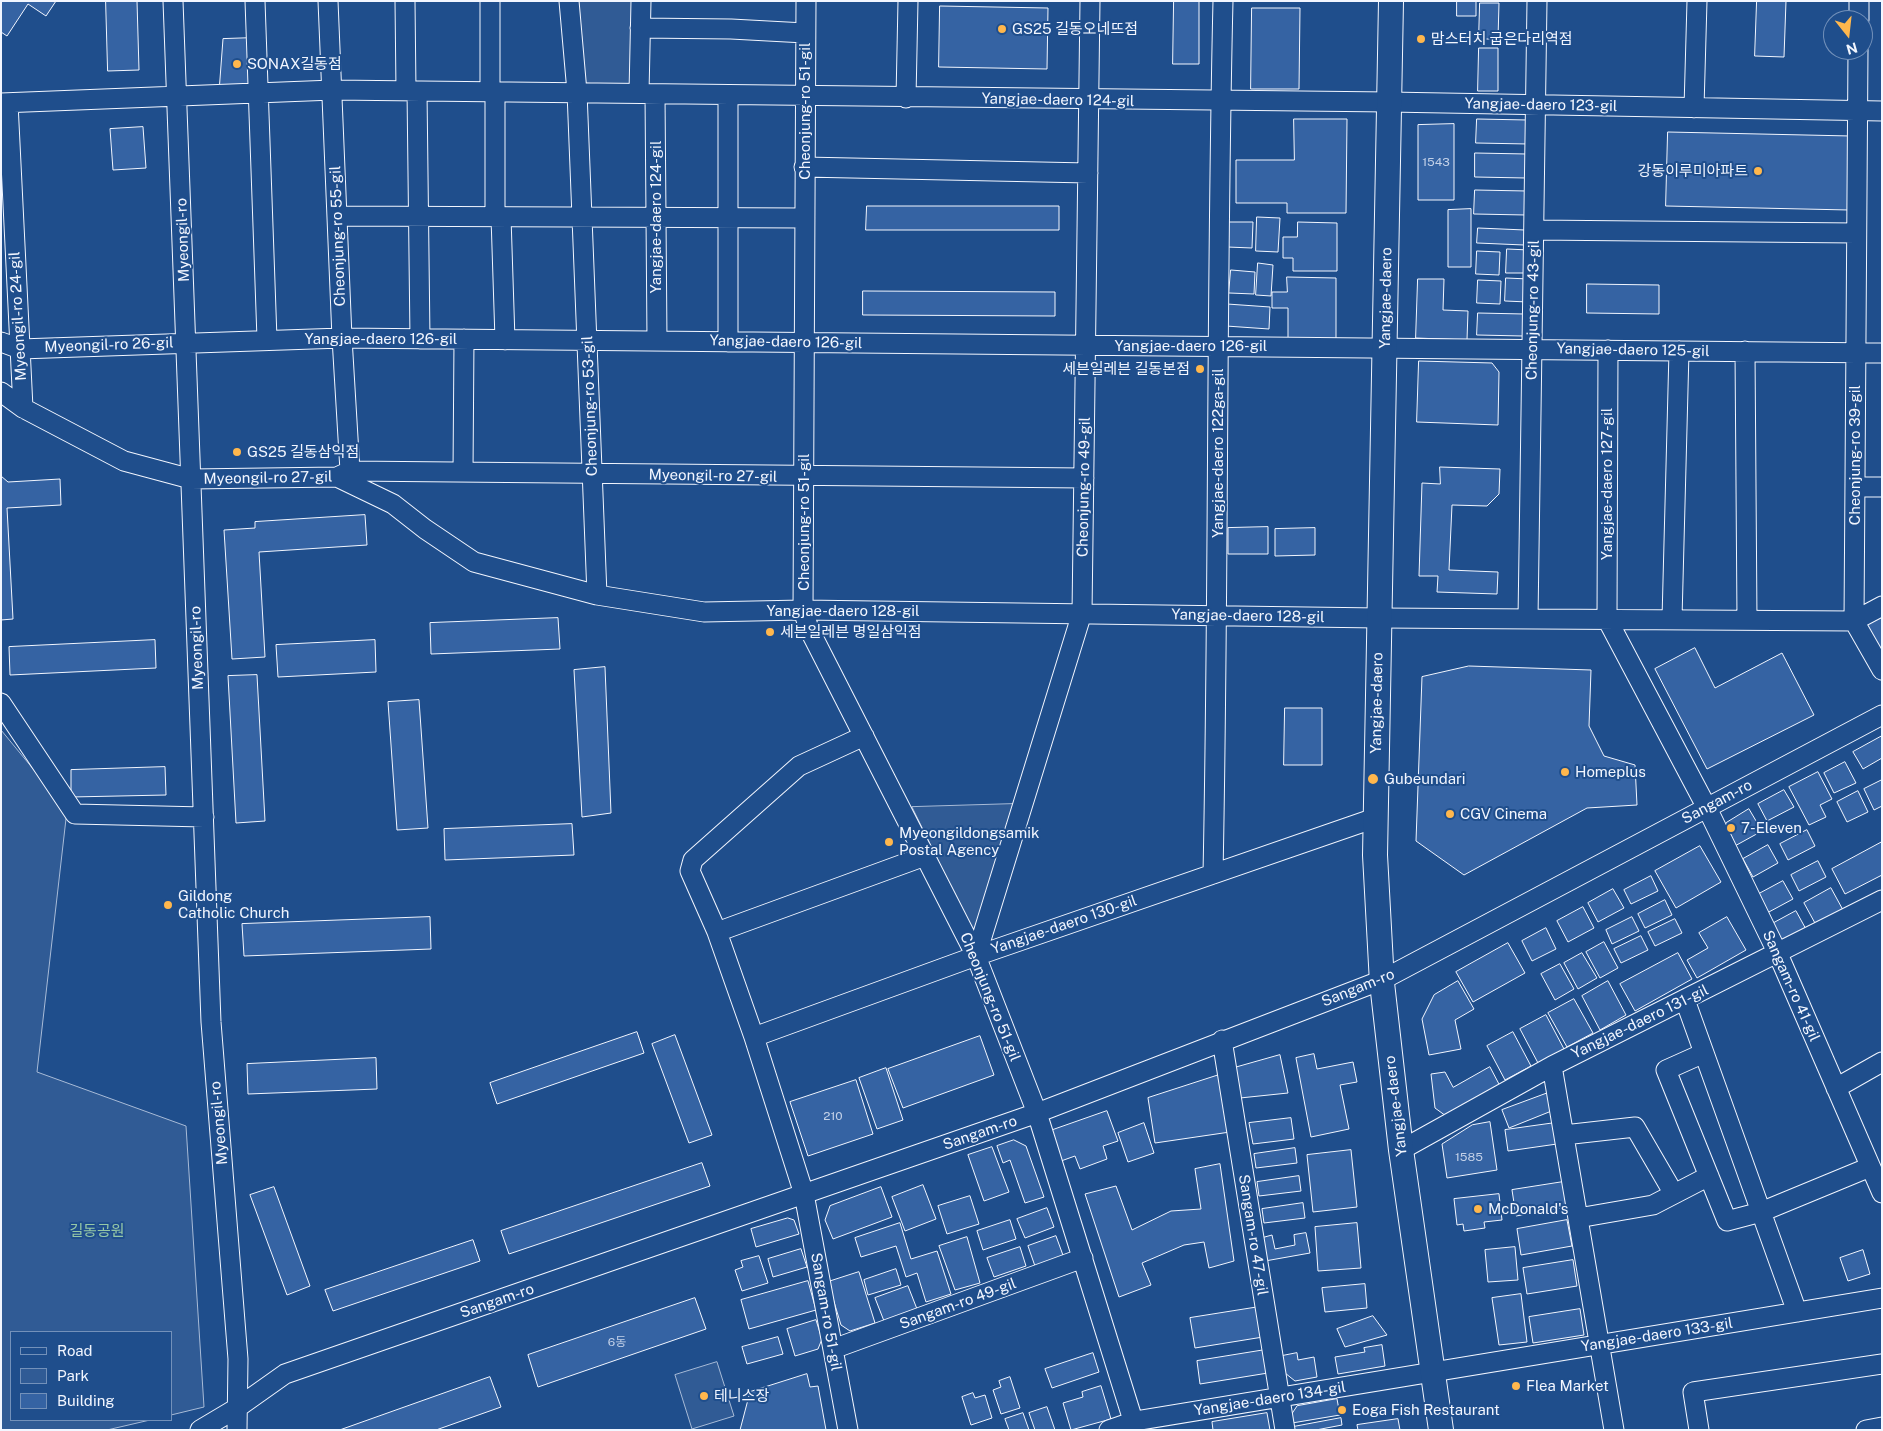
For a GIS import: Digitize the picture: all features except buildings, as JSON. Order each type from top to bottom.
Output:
[{"type":"main road","name":"Yangjae-daero","points":[[1391,1],[1375,855],[1382,980],[1401,1150],[1441,1430]]},
{"type":"street","name":"Myeongil-ro","points":[[173,1],[188,342],[191,480],[211,1022],[238,1359],[237,1430]]},
{"type":"street","points":[[255,1],[267,340]]},
{"type":"street","name":"Cheonjung-ro 55-gil","points":[[328,1],[342,338],[344,474]]},
{"type":"street","points":[[405,1],[419,216],[420,338]]},
{"type":"street","points":[[490,1],[492,91],[505,340]]},
{"type":"street","name":"Cheonjung-ro 53-gil","points":[[569,1],[577,92],[597,595]]},
{"type":"street","name":"Yangjae-daero 124-gil","points":[[641,1],[640,28],[647,93],[656,218],[657,341]]},
{"type":"street","name":"Cheonjung-ro 51-gil","points":[[806,1],[804,97],[803,610],[809,629],[976,956],[1037,1113]]},
{"type":"street","points":[[906,98],[908,1]]},
{"type":"street","name":"Cheonjung-ro 49-gil","points":[[976,956],[1082,613],[1090,1]]},
{"type":"street","name":"Yangjae-daero 122ga-gil","points":[[1213,874],[1218,615],[1217,346],[1223,1]]},
{"type":"street","name":"Cheonjung-ro 43-gil","points":[[1528,619],[1537,1]]},
{"type":"street","points":[[1694,108],[1697,1]]},
{"type":"street","name":"Cheonjung-ro 51-gil","points":[[640,28],[731,29],[805,33]]},
{"type":"street","name":"Cheonjung-ro 39-gil","points":[[1854,621],[1858,60]]},
{"type":"street","name":"Yangjae-daero 124-gil","points":[[177,97],[333,90],[647,93],[804,97],[1389,102]]},
{"type":"street","points":[[728,95],[728,342]]},
{"type":"street","name":"Myeongil-ro 24-gil","points":[[23,408],[5,103],[177,97]]},
{"type":"street","name":"Yangjae-daero 123-gil","points":[[1389,102],[1882,111]]},
{"type":"street","points":[[804,167],[1088,173]]},
{"type":"street","points":[[337,216],[805,218]]},
{"type":"street","points":[[1534,230],[1856,233]]},
{"type":"street","name":"Yangjae-daero 126-gil","points":[[188,342],[420,338],[1385,347]]},
{"type":"street","points":[[463,472],[464,339]]},
{"type":"street","name":"Myeongil-ro 26-gil","points":[[1,342],[20,349],[188,342]]},
{"type":"street","name":"Yangjae-daero 125-gil","points":[[1385,347],[1882,353]]},
{"type":"street","name":"Yangjae-daero 127-gil","points":[[1607,619],[1608,350]]},
{"type":"street","points":[[1672,620],[1679,350]]},
{"type":"street","points":[[1745,351],[1746,620]]},
{"type":"street","points":[[1,392],[23,408],[124,460],[191,480]]},
{"type":"street","name":"Myeongil-ro 27-gil","points":[[191,480],[463,472],[593,475],[1084,478]]},
{"type":"street","name":"Yangjae-daero 128-gil","points":[[344,474],[393,504],[474,562],[597,595],[704,612],[803,610],[1378,618]]},
{"type":"street","points":[[1855,487],[1882,488]]},
{"type":"street","points":[[1378,618],[1854,621],[1882,606]]},
{"type":"street","name":"Sangam-ro 41-gil","points":[[1607,619],[1706,808],[1778,954],[1882,1193]]},
{"type":"street","points":[[1854,621],[1882,670]]},
{"type":"street","points":[[1,703],[75,814],[204,817]]},
{"type":"street","name":"Sangam-ro","points":[[200,1430],[237,1408],[285,1374],[1037,1113],[1222,1040],[1382,980],[1882,715]]},
{"type":"street","points":[[804,1194],[754,1037],[717,932],[690,871],[693,860],[799,766],[864,736]]},
{"type":"street","name":"Yangjae-daero 130-gil","points":[[754,1037],[976,956],[1375,818]]},
{"type":"street","points":[[717,932],[925,856]]},
{"type":"street","name":"Yangjae-daero 131-gil","points":[[1401,1150],[1552,1066],[1778,954],[1882,900]]},
{"type":"street","points":[[1685,1000],[1797,1312]]},
{"type":"street","name":"Sangam-ro 47-gil","points":[[1222,1040],[1285,1430]]},
{"type":"street","points":[[1704,1053],[1666,1070],[1727,1221],[1761,1212],[1870,1167]]},
{"type":"street","points":[[1836,1088],[1882,1062]]},
{"type":"street","points":[[1552,1066],[1614,1430]]},
{"type":"street","points":[[1037,1113],[1136,1425]]},
{"type":"street","points":[[1564,1135],[1635,1127],[1674,1194]]},
{"type":"street","points":[[1578,1218],[1653,1205],[1709,1176]]},
{"type":"street","name":"Sangam-ro 51-gil","points":[[804,1194],[848,1430]]},
{"type":"street","name":"Sangam-ro 49-gil","points":[[833,1349],[1083,1258]]},
{"type":"street","name":"Yangjae-daero 133-gil","points":[[1433,1373],[1882,1298]]},
{"type":"street","points":[[1699,1430],[1693,1392],[1882,1364]]},
{"type":"street","name":"Yangjae-daero 134-gil","points":[[1109,1430],[1280,1398],[1433,1373]]},
{"type":"street","points":[[1866,1430],[1882,1427]]},
{"type":"green space","points":[[579,1],[636,1],[634,88],[586,83]]},
{"type":"green space","name":"길동공원","points":[[1,730],[67,810],[37,1072],[186,1126],[204,1407],[172,1415],[172,1331],[10,1331],[10,1421],[146,1421],[107,1430],[1,1430]]},
{"type":"green space","points":[[1013,804],[975,936],[912,807]]},
{"type":"green space","name":"테니스장","points":[[717,1362],[734,1416],[692,1429],[675,1375]]},
{"type":"place","name":"GS25 길동오네뜨점","points":[[1002,29]]},
{"type":"place","name":"맘스터치 굽은다리역점","points":[[1421,39]]},
{"type":"place","name":"SONAX길동점","points":[[237,64]]},
{"type":"place","name":"강동이루미아파트","points":[[1758,171]]},
{"type":"place","name":"세븐일레븐 길동본점","points":[[1200,369]]},
{"type":"place","name":"GS25 길동삼익점","points":[[237,452]]},
{"type":"place","name":"세븐일레븐 명일삼익점","points":[[770,632]]},
{"type":"place","name":"Homeplus","points":[[1565,772]]},
{"type":"place","name":"Gubeundari","points":[[1373,779]]},
{"type":"place","name":"CGV Cinema","points":[[1450,814]]},
{"type":"place","name":"7-Eleven","points":[[1731,828]]},
{"type":"place","name":"Myeongildongsamik Postal Agency","points":[[889,842]]},
{"type":"place","name":"Gildong Catholic Church","points":[[168,905]]},
{"type":"place","name":"McDonald's","points":[[1478,1209]]},
{"type":"place","name":"Flea Market","points":[[1516,1386]]},
{"type":"place","name":"테니스장","points":[[704,1396]]},
{"type":"place","name":"Eoga Fish Restaurant","points":[[1342,1410]]}]
